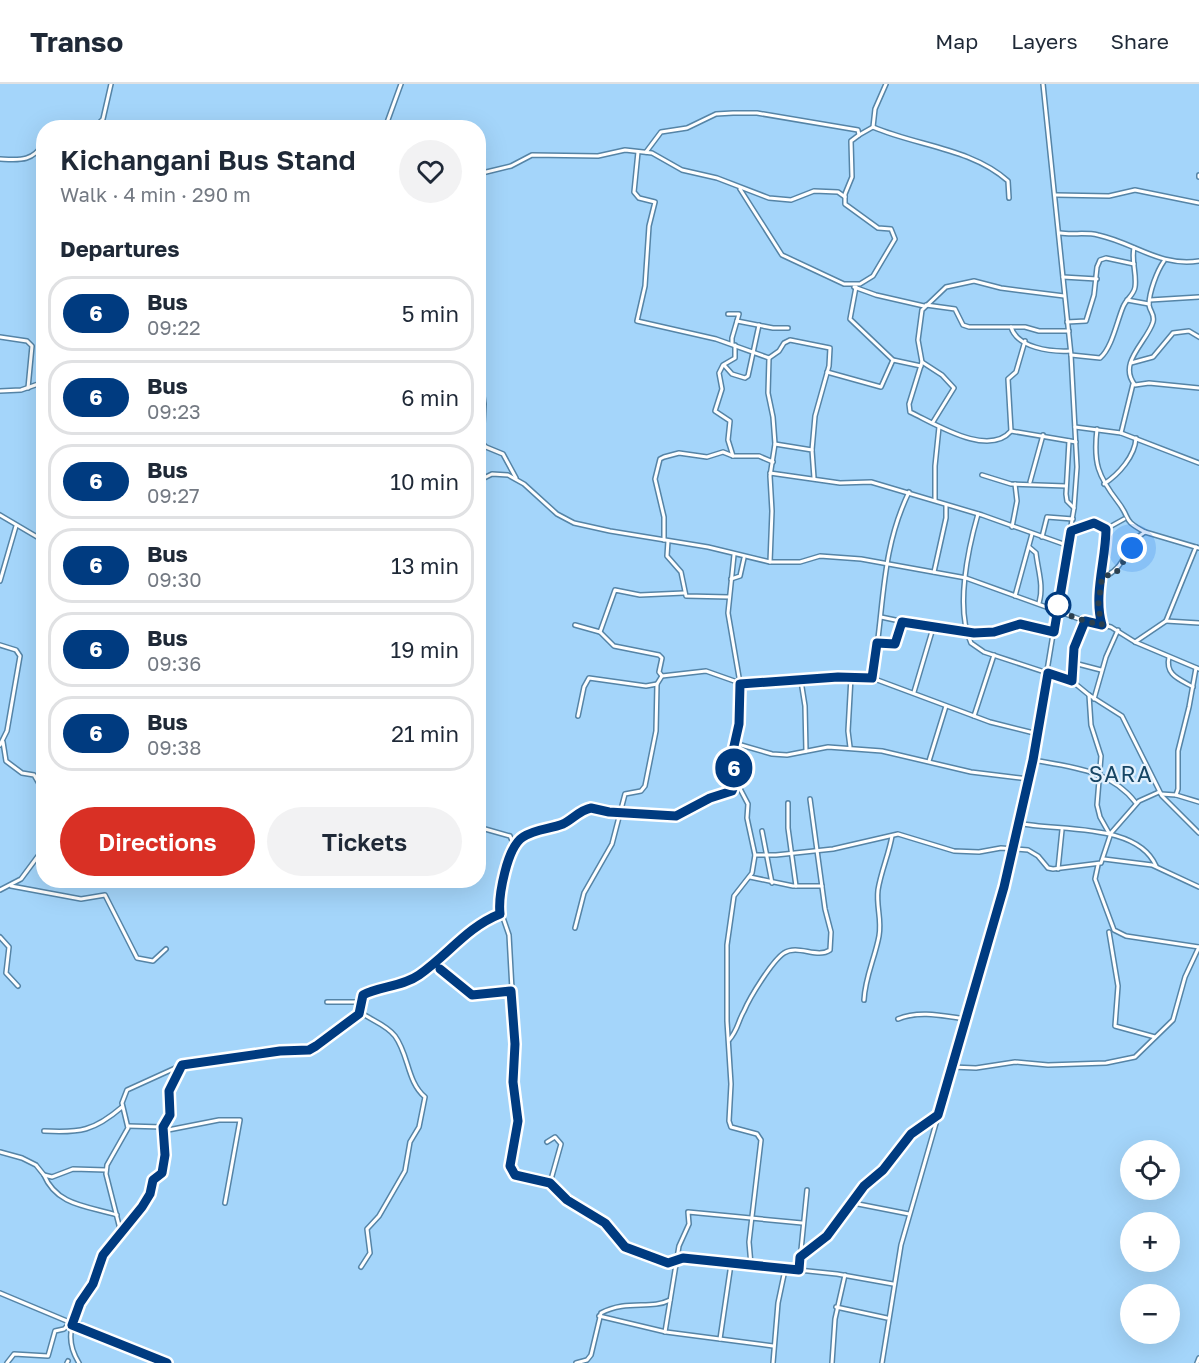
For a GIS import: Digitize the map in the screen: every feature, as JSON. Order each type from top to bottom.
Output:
[{"type":"street","points":[[103,120],[111,84]]},
{"type":"street","points":[[388,120],[401,84]]},
{"type":"street","points":[[873,127],[875,109],[886,84]]},
{"type":"street","points":[[882,1363],[893,1284],[909,1214],[1004,887],[1029,779],[1073,519],[1076,442],[1070,353],[1060,233],[1043,84]]},
{"type":"street","points":[[646,152],[661,132],[687,128],[722,113],[757,113],[853,129],[859,131],[860,135]]},
{"type":"street","points":[[853,286],[873,276],[895,236],[891,229],[878,228],[849,210],[845,204],[845,197],[852,180],[851,141],[873,127]]},
{"type":"street","points":[[873,127],[888,134],[970,158],[1008,182],[1009,198]]},
{"type":"street","points":[[486,172],[511,166],[536,154],[598,156],[619,150],[646,152],[661,156],[682,170],[717,178],[740,189],[780,200],[790,200],[814,191],[838,192],[845,197]]},
{"type":"street","points":[[638,152],[634,192],[639,198],[655,202],[648,238],[645,286],[637,321],[734,345],[769,358]]},
{"type":"street","points":[[0,159],[28,160],[36,153]]},
{"type":"street","points":[[740,189],[782,255],[829,279],[925,305],[955,309],[965,326],[1068,331]]},
{"type":"street","points":[[1055,195],[1109,195],[1135,190],[1199,204]]},
{"type":"street","points":[[1060,233],[1098,235],[1164,261],[1199,261]]},
{"type":"street","points":[[1011,327],[1015,337],[1039,348],[1102,357],[1118,327],[1127,300],[1135,289],[1134,248]]},
{"type":"street","points":[[1067,322],[1086,321],[1097,279],[1097,267],[1103,259],[1134,264]]},
{"type":"street","points":[[1121,433],[1133,384],[1131,363],[1138,345],[1152,325],[1154,314],[1150,302],[1158,271],[1164,261]]},
{"type":"street","points":[[1063,277],[1097,279]]},
{"type":"street","points":[[1064,296],[1001,288],[971,281],[943,288],[925,305],[918,336],[921,364],[909,411],[939,427],[983,441],[1003,437],[1011,431],[1076,442]]},
{"type":"street","points":[[853,286],[850,319],[893,360],[921,364],[942,375],[954,388],[933,422]]},
{"type":"street","points":[[1127,300],[1150,302],[1199,297]]},
{"type":"street","points":[[728,314],[739,313],[732,338],[735,358],[723,364],[718,373],[722,389],[715,411],[730,422],[728,440],[733,456]]},
{"type":"street","points":[[737,321],[773,328],[788,328]]},
{"type":"street","points":[[723,364],[732,374],[747,377],[759,325]]},
{"type":"street","points":[[1131,363],[1153,357],[1173,333],[1189,331],[1199,338]]},
{"type":"street","points":[[0,337],[27,341],[32,345],[28,388]]},
{"type":"street","points":[[769,358],[790,340],[827,345],[831,354],[815,416],[812,450],[814,478]]},
{"type":"street","points":[[1011,431],[1008,379],[1016,372],[1024,341]]},
{"type":"street","points":[[769,358],[768,393],[775,444],[770,473],[771,562]]},
{"type":"street","points":[[827,372],[881,387],[893,360]]},
{"type":"street","points":[[1133,384],[1199,387]]},
{"type":"street","points":[[0,390],[28,388],[36,385]]},
{"type":"street","points":[[935,500],[935,466],[939,427]]},
{"type":"street","points":[[1075,427],[1121,433],[1199,463]]},
{"type":"street","points":[[1097,429],[1095,457],[1104,484],[1120,506],[1125,518],[1145,532],[1198,547],[1166,621]]},
{"type":"street","points":[[1030,483],[1034,461],[1043,435]]},
{"type":"street","points":[[1104,484],[1119,471],[1130,456],[1136,438]]},
{"type":"street","points":[[1069,441],[1067,501],[1074,508]]},
{"type":"street","points":[[775,444],[812,450]]},
{"type":"street","points":[[486,447],[503,454],[517,478],[549,508],[557,514],[591,527],[771,562],[800,561],[826,556],[966,578],[1085,621],[1118,630],[1136,642],[1197,668],[1178,751],[1176,795]]},
{"type":"street","points":[[729,597],[688,598],[684,593],[681,572],[667,556],[664,517],[656,484],[660,459],[673,453],[707,457],[723,452],[733,456],[755,456],[773,462]]},
{"type":"street","points":[[486,477],[496,473],[517,478]]},
{"type":"street","points":[[770,473],[840,483],[868,481],[935,500],[1069,546]]},
{"type":"street","points":[[982,475],[1015,484],[1066,486]]},
{"type":"street","points":[[1012,527],[1017,501],[1015,484]]},
{"type":"street","points":[[872,678],[886,564],[899,513],[909,492]]},
{"type":"street","points":[[934,572],[946,518],[946,504]]},
{"type":"street","points":[[978,514],[966,578],[967,632],[974,646],[1072,681],[1089,696],[1125,720],[1160,793],[1174,810],[1199,833]]},
{"type":"street","points":[[0,515],[36,537]]},
{"type":"street","points":[[1042,537],[1047,517],[1073,519]]},
{"type":"street","points":[[1106,529],[1125,518]]},
{"type":"street","points":[[1071,531],[1094,523],[1106,529]]},
{"type":"street","points":[[0,581],[16,526]]},
{"type":"street","points":[[1102,625],[1098,607],[1106,529]]},
{"type":"street","points":[[1102,577],[1116,573],[1139,536],[1145,532]]},
{"type":"street","points":[[1015,596],[1032,534]]},
{"type":"street","points":[[1029,547],[1036,553],[1037,573],[1042,586],[1039,604]]},
{"type":"street","points":[[734,555],[728,613],[740,684],[739,724],[732,762],[736,781],[748,804],[747,818],[755,855],[753,870],[737,890],[729,926],[727,976],[729,1124],[734,1128],[757,1134],[761,1140],[748,1256],[751,1265]]},
{"type":"street","points":[[731,579],[740,576],[744,558]]},
{"type":"street","points":[[600,632],[615,590],[640,595],[684,593]]},
{"type":"street","points":[[880,617],[933,628],[967,632],[987,633],[1020,624],[1054,632]]},
{"type":"street","points":[[1072,681],[1074,648],[1085,621]]},
{"type":"street","points":[[1136,642],[1149,630],[1166,621],[1199,623]]},
{"type":"street","points":[[877,643],[895,644],[902,622]]},
{"type":"street","points":[[575,625],[600,632],[614,646],[659,654],[662,658],[659,672],[662,676]]},
{"type":"street","points":[[914,692],[933,628]]},
{"type":"street","points":[[1094,699],[1101,670],[1118,630]]},
{"type":"street","points":[[0,645],[16,650],[20,656],[2,743],[6,761],[22,773],[34,775],[36,778]]},
{"type":"street","points":[[974,716],[994,655]]},
{"type":"street","points":[[1169,657],[1168,667],[1171,673],[1193,687]]},
{"type":"street","points":[[1074,663],[1101,670]]},
{"type":"street","points":[[662,676],[706,671],[740,684],[851,677],[872,678],[974,716],[1038,734]]},
{"type":"street","points":[[575,928],[588,884],[612,844],[627,792],[640,791],[645,786],[656,731],[657,684],[662,676]]},
{"type":"street","points":[[850,747],[848,731],[851,677]]},
{"type":"street","points":[[578,716],[588,678],[646,686],[657,684]]},
{"type":"street","points":[[801,681],[806,751]]},
{"type":"street","points":[[803,686],[807,681]]},
{"type":"street","points":[[1089,696],[1091,726],[1101,756],[1097,805],[1100,817],[1110,833]]},
{"type":"street","points":[[929,761],[946,706]]},
{"type":"street","points":[[734,743],[772,754],[787,755],[828,747],[850,747],[929,761],[970,772],[1029,779]]},
{"type":"street","points":[[1033,760],[1101,774],[1126,790],[1137,804]]},
{"type":"street","points":[[736,781],[729,793],[710,798],[676,816],[587,809],[567,822],[530,833],[514,845],[501,885],[500,914],[508,930],[515,1044],[513,1082],[518,1121],[510,1166],[515,1175],[550,1183],[567,1200],[605,1223],[625,1247],[668,1263],[683,1258],[845,1275],[893,1284]]},
{"type":"street","points":[[952,1067],[976,1068],[1015,1062],[1047,1065],[1118,1062],[1135,1057],[1173,1020],[1185,977],[1199,947],[1126,936],[1114,930],[1095,879],[1098,865],[1104,859],[1110,833],[1137,804],[1160,793],[1199,802]]},
{"type":"street","points":[[729,1040],[738,1027],[744,1009],[781,956],[789,951],[824,953],[830,950],[831,932],[810,799]]},
{"type":"street","points":[[788,804],[796,886]]},
{"type":"street","points":[[1018,823],[1062,830],[1110,833],[1146,852],[1156,866]]},
{"type":"street","points":[[486,829],[510,836],[514,845]]},
{"type":"street","points":[[1059,869],[1062,830]]},
{"type":"street","points":[[762,831],[772,883]]},
{"type":"street","points":[[755,855],[817,851],[899,834],[954,851],[1012,848],[1033,852],[1048,868],[1098,865]]},
{"type":"street","points":[[864,1000],[865,983],[877,946],[881,919],[877,906],[878,889],[892,836]]},
{"type":"street","points":[[0,890],[21,879],[36,859]]},
{"type":"street","points":[[1104,859],[1156,866],[1199,887]]},
{"type":"street","points":[[749,876],[772,883],[822,886]]},
{"type":"street","points":[[11,886],[73,898],[105,895],[137,958],[153,961],[166,949]]},
{"type":"street","points":[[360,1012],[360,1002],[366,993],[409,981],[480,922],[500,914]]},
{"type":"street","points":[[1109,932],[1118,986],[1114,1026],[1155,1037]]},
{"type":"street","points":[[0,938],[9,947],[6,973],[18,986]]},
{"type":"street","points":[[434,962],[472,995],[511,991]]},
{"type":"street","points":[[327,1002],[360,1002]]},
{"type":"street","points":[[121,1233],[106,1170],[128,1126],[122,1107],[124,1095],[131,1087],[182,1065],[280,1051],[309,1050],[360,1012]]},
{"type":"street","points":[[360,1012],[394,1034],[408,1061],[413,1083],[425,1097],[418,1127],[410,1142],[405,1171],[379,1216],[367,1229],[370,1253],[361,1267]]},
{"type":"street","points":[[898,1019],[911,1015],[930,1015],[966,1019]]},
{"type":"street","points":[[8,1363],[14,1354],[48,1356],[55,1331],[64,1329],[70,1324],[93,1284],[99,1261],[145,1203],[153,1180],[162,1173],[165,1155],[163,1129],[170,1115],[169,1091],[182,1065]]},
{"type":"street","points":[[44,1131],[78,1132],[102,1124],[122,1107]]},
{"type":"street","points":[[800,1257],[827,1236],[864,1186],[883,1170],[911,1134],[938,1115]]},
{"type":"street","points":[[128,1126],[163,1129],[219,1120],[240,1120],[225,1203]]},
{"type":"street","points":[[547,1142],[555,1137],[561,1144],[550,1183]]},
{"type":"street","points":[[0,1152],[29,1162],[44,1175],[51,1190],[64,1200],[117,1215]]},
{"type":"street","points":[[44,1175],[55,1178],[78,1168],[106,1170]]},
{"type":"street","points":[[799,1270],[807,1190]]},
{"type":"street","points":[[853,1203],[909,1214]]},
{"type":"street","points":[[665,1332],[679,1246],[688,1228],[688,1212],[802,1223]]},
{"type":"street","points":[[720,1340],[732,1264]]},
{"type":"street","points":[[773,1363],[773,1346],[785,1269]]},
{"type":"street","points":[[832,1363],[836,1307],[845,1275]]},
{"type":"street","points":[[0,1293],[167,1363]]},
{"type":"street","points":[[576,1363],[587,1360],[591,1354],[598,1316],[615,1306],[670,1300]]},
{"type":"street","points":[[836,1307],[887,1318]]},
{"type":"street","points":[[598,1316],[621,1324],[665,1332],[773,1346]]},
{"type":"street","points":[[70,1324],[71,1342],[79,1363]]},
{"type":"street","points":[[1197,1363],[1199,1358]]},
{"type":"bus line","name":"6","points":[[167,1363],[72,1325],[80,1303],[93,1284],[99,1261],[132,1221],[150,1194],[153,1180],[162,1173],[165,1155],[163,1124],[169,1118],[171,1110],[168,1103],[169,1091],[182,1065],[280,1051],[309,1050],[316,1046],[359,1014],[360,999],[363,995],[409,981],[420,975],[480,922],[500,914],[502,879],[514,845],[530,833],[567,822],[591,808],[609,812],[629,811],[676,816],[710,798],[726,795],[732,791],[736,781],[732,755],[739,724],[740,684],[838,677],[872,678],[877,643],[894,645],[902,622],[974,633],[994,632],[1020,624],[1054,632],[1071,531],[1094,523],[1106,529],[1107,549],[1098,601],[1102,625],[1085,621],[1074,648],[1072,681],[1048,673],[1033,760],[1004,887],[938,1115],[911,1134],[883,1170],[864,1186],[827,1236],[800,1257],[799,1270],[683,1258],[670,1263],[633,1251],[620,1243],[605,1223],[567,1200],[550,1183],[515,1175],[510,1166],[518,1121],[513,1082],[515,1044],[511,991],[472,995],[440,969]]},
{"type":"district","name":"SARA","points":[[1121,774]]},
{"type":"route","points":[[1058,605],[1057,611],[1102,625],[1098,601],[1102,577],[1116,573],[1132,548]]}]
